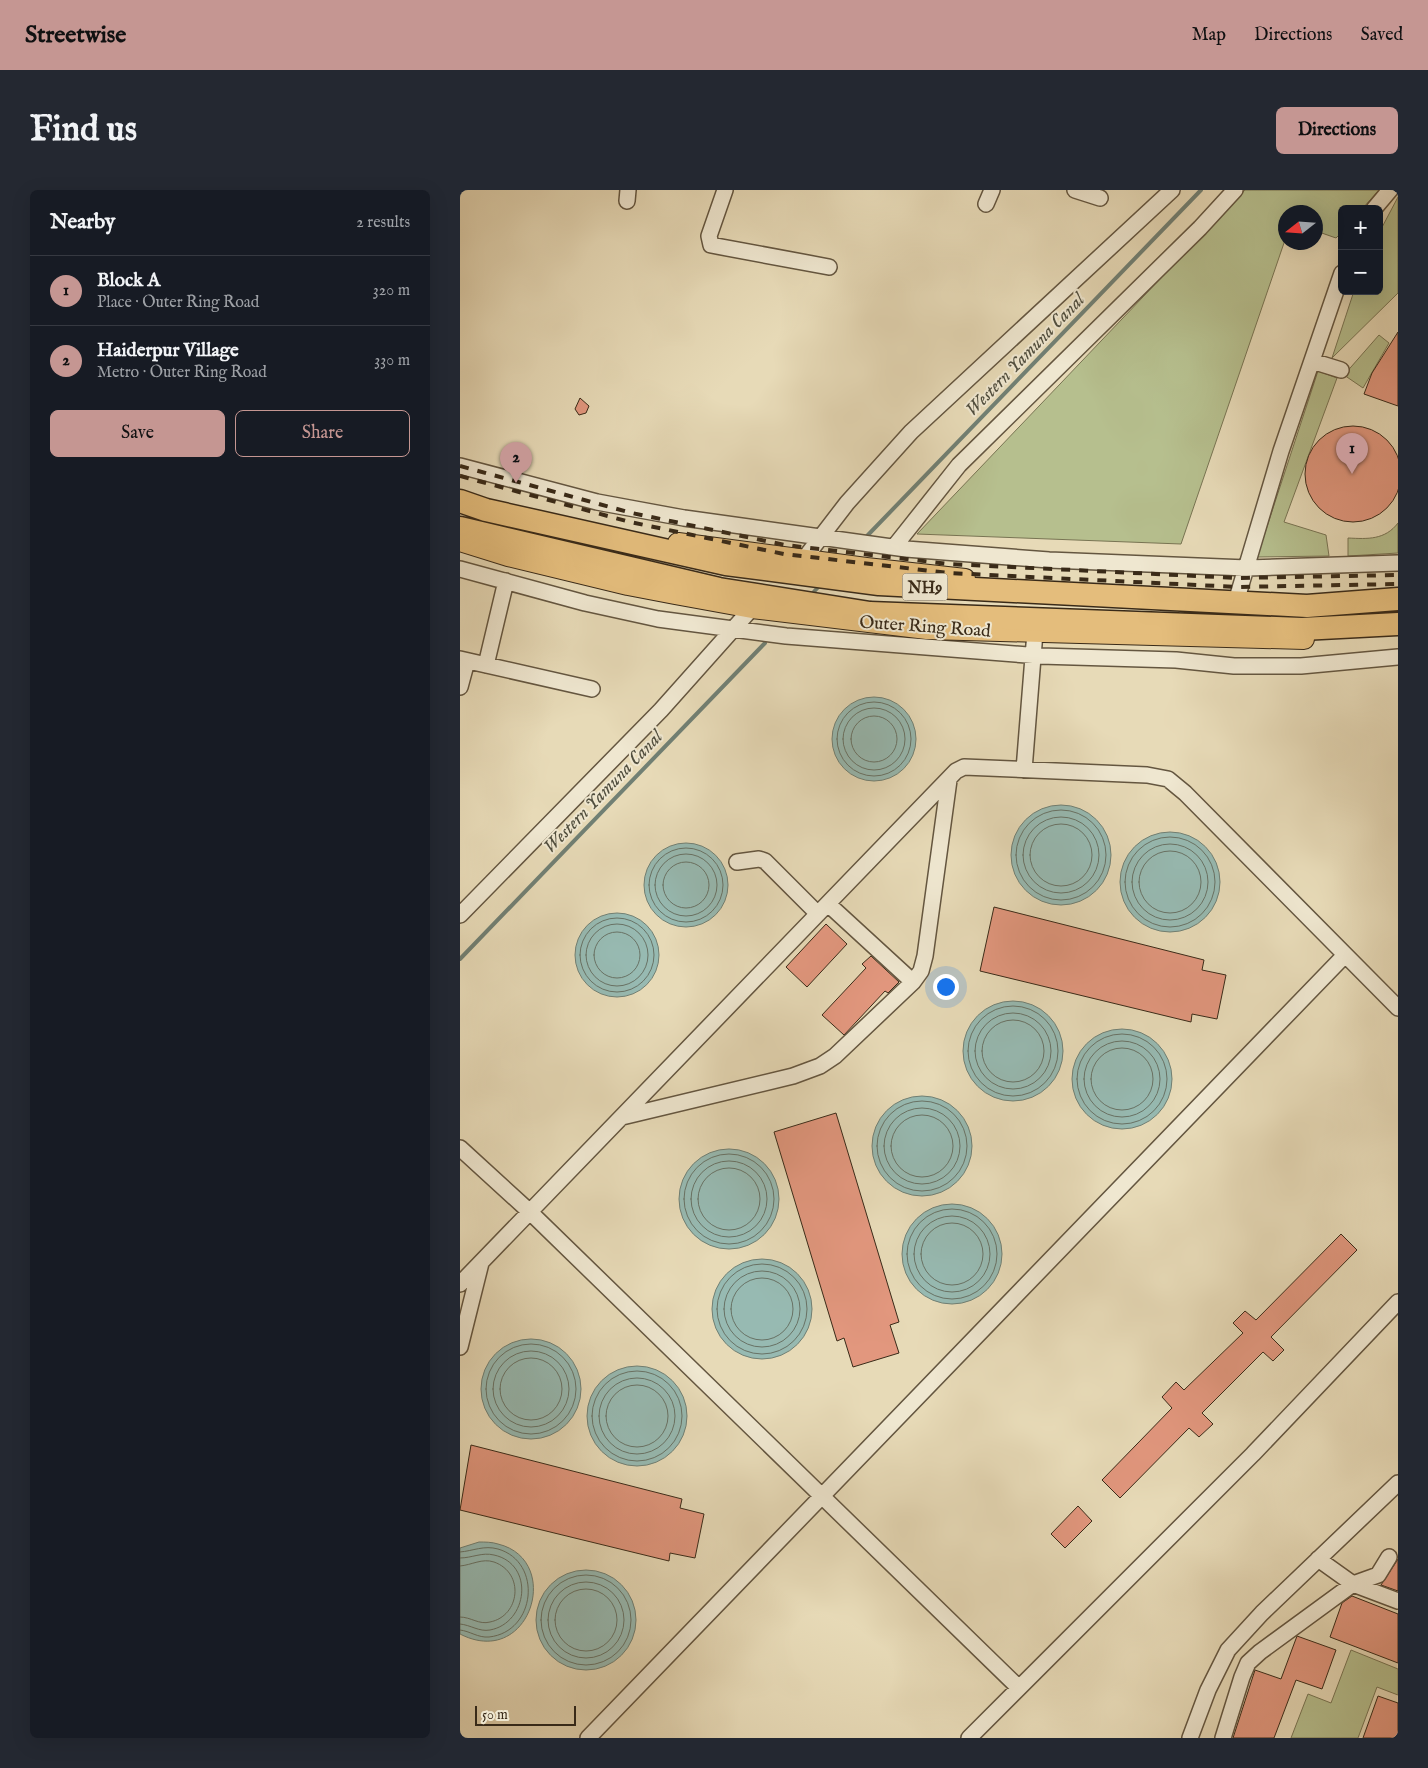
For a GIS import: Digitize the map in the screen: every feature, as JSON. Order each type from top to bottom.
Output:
[{"type":"highway","name":"NH9","points":[[460,502],[486,510],[726,564],[879,584],[1307,606],[1398,599]]},
{"type":"highway","name":"Outer Ring Road","points":[[460,528],[719,589],[870,613],[1302,629],[1398,624]]},
{"type":"main road","points":[[460,492],[562,520],[673,542],[764,556],[804,559],[968,579],[1205,595],[1344,596],[1398,592]]},
{"type":"main road","name":"Outer Ring Road","points":[[460,541],[508,556],[628,585],[752,608],[926,629],[1298,640],[1398,632]]},
{"type":"street","points":[[725,190],[709,236],[711,245],[829,267]]},
{"type":"street","points":[[986,204],[992,190]]},
{"type":"street","points":[[1075,190],[1100,198]]},
{"type":"street","points":[[804,559],[863,484],[911,432],[1172,190]]},
{"type":"street","points":[[894,547],[959,465],[1200,228],[1235,190]]},
{"type":"street","points":[[1377,205],[1390,190]]},
{"type":"street","points":[[1238,595],[1281,452],[1338,285]]},
{"type":"street","points":[[1312,361],[1341,370]]},
{"type":"street","points":[[460,466],[597,502],[684,518],[894,547],[1049,560],[1247,568],[1398,563]]},
{"type":"street","points":[[460,569],[585,603],[658,619],[734,630],[1033,656],[1176,660],[1234,666],[1301,666],[1398,657]]},
{"type":"street","points":[[486,665],[506,581]]},
{"type":"street","points":[[460,915],[661,710],[752,608]]},
{"type":"street","points":[[1024,770],[1035,632]]},
{"type":"street","points":[[460,687],[463,660],[592,689]]},
{"type":"street","points":[[460,1284],[956,771],[964,767],[1147,775],[1168,779],[1185,793],[1398,1008]]},
{"type":"street","points":[[622,1117],[793,1076],[820,1066],[835,1056],[913,982],[921,972],[925,956],[949,780]]},
{"type":"street","points":[[737,862],[759,859],[765,861],[913,982]]},
{"type":"street","points":[[588,1738],[1345,955]]},
{"type":"street","points":[[460,1148],[530,1212],[1018,1687]]},
{"type":"street","points":[[460,1347],[482,1262]]},
{"type":"street","points":[[969,1738],[1253,1454],[1398,1302]]},
{"type":"street","points":[[1190,1738],[1208,1690],[1228,1650],[1262,1613],[1398,1483]]},
{"type":"street","points":[[1223,1738],[1248,1663],[1260,1652],[1353,1584],[1378,1575],[1389,1557]]},
{"type":"street","points":[[1318,1559],[1353,1584],[1398,1601]]},
{"type":"green space","points":[[1245,190],[1379,190],[1366,205],[1338,205],[1338,236],[1336,238],[1323,233],[1323,205],[1278,205],[1278,250],[1282,250],[1181,544],[917,534]]},
{"type":"green space","points":[[1398,197],[1398,293],[1332,358],[1353,295],[1383,295],[1383,225]]},
{"type":"green space","points":[[1379,335],[1389,343],[1363,388],[1344,375]]},
{"type":"green space","points":[[1318,371],[1337,378],[1284,522],[1326,535],[1329,556],[1257,557]]},
{"type":"green space","points":[[1398,523],[1398,553],[1348,556],[1348,538],[1376,537],[1388,533]]},
{"type":"green space","points":[[1351,1650],[1398,1669],[1398,1695],[1377,1687],[1358,1738],[1291,1738],[1308,1694],[1331,1703]]},
{"type":"water","points":[[874,697],[890,700],[904,709],[913,723],[916,739],[913,755],[904,769],[890,778],[874,781],[858,778],[844,769],[835,755],[832,739],[835,723],[844,709],[858,700]]},
{"type":"water","points":[[1061,805],[1080,809],[1096,820],[1107,836],[1111,855],[1107,874],[1096,890],[1080,901],[1061,905],[1042,901],[1026,890],[1015,874],[1011,855],[1015,836],[1026,820],[1042,809]]},
{"type":"water","points":[[1170,832],[1189,836],[1205,847],[1216,863],[1220,882],[1216,901],[1205,917],[1189,928],[1170,932],[1151,928],[1135,917],[1124,901],[1120,882],[1124,863],[1135,847],[1151,836]]},
{"type":"water","points":[[686,843],[702,846],[716,855],[725,869],[728,885],[725,901],[716,915],[702,924],[686,927],[670,924],[656,915],[647,901],[644,885],[647,869],[656,855],[670,846]]},
{"type":"water","points":[[617,913],[633,916],[647,925],[656,939],[659,955],[656,971],[647,985],[633,994],[617,997],[601,994],[587,985],[578,971],[575,955],[578,939],[587,925],[601,916]]},
{"type":"water","points":[[1013,1001],[1032,1005],[1048,1016],[1059,1032],[1063,1051],[1059,1070],[1048,1086],[1032,1097],[1013,1101],[994,1097],[978,1086],[967,1070],[963,1051],[967,1032],[978,1016],[994,1005]]},
{"type":"water","points":[[1122,1029],[1141,1033],[1157,1044],[1168,1060],[1172,1079],[1168,1098],[1157,1114],[1141,1125],[1122,1129],[1103,1125],[1087,1114],[1076,1098],[1072,1079],[1076,1060],[1087,1044],[1103,1033]]},
{"type":"water","points":[[922,1096],[941,1100],[957,1111],[968,1127],[972,1146],[968,1165],[957,1181],[941,1192],[922,1196],[903,1192],[887,1181],[876,1165],[872,1146],[876,1127],[887,1111],[903,1100]]},
{"type":"water","points":[[729,1149],[748,1153],[764,1164],[775,1180],[779,1199],[775,1218],[764,1234],[748,1245],[729,1249],[710,1245],[694,1234],[683,1218],[679,1199],[683,1180],[694,1164],[710,1153]]},
{"type":"water","points":[[952,1204],[971,1208],[987,1219],[998,1235],[1002,1254],[998,1273],[987,1289],[971,1300],[952,1304],[933,1300],[917,1289],[906,1273],[902,1254],[906,1235],[917,1219],[933,1208]]},
{"type":"water","points":[[762,1259],[781,1263],[797,1274],[808,1290],[812,1309],[808,1328],[797,1344],[781,1355],[762,1359],[743,1355],[727,1344],[716,1328],[712,1309],[716,1290],[727,1274],[743,1263]]},
{"type":"water","points":[[531,1339],[550,1343],[566,1354],[577,1370],[581,1389],[577,1408],[566,1424],[550,1435],[531,1439],[512,1435],[496,1424],[485,1408],[481,1389],[485,1370],[496,1354],[512,1343]]},
{"type":"water","points":[[637,1366],[656,1370],[672,1381],[683,1397],[687,1416],[683,1435],[672,1451],[656,1462],[637,1466],[618,1462],[602,1451],[591,1435],[587,1416],[591,1397],[602,1381],[618,1370]]},
{"type":"water","points":[[479,1542],[498,1544],[518,1554],[530,1570],[533,1589],[530,1608],[520,1626],[505,1637],[484,1641],[460,1634],[460,1548]]},
{"type":"water","points":[[586,1570],[605,1574],[621,1585],[632,1601],[636,1620],[632,1639],[621,1655],[605,1666],[586,1670],[567,1666],[551,1655],[540,1639],[536,1620],[540,1601],[551,1585],[567,1574]]},
{"type":"building","points":[[1398,332],[1398,406],[1364,394],[1372,373]]},
{"type":"building","points":[[580,398],[589,406],[586,413],[579,415],[575,409]]},
{"type":"building","points":[[1353,426],[1371,430],[1387,440],[1397,456],[1401,474],[1397,492],[1387,508],[1371,518],[1353,522],[1335,518],[1319,508],[1309,492],[1305,474],[1309,456],[1319,440],[1335,430]]},
{"type":"building","points":[[994,907],[1204,960],[1202,970],[1226,975],[1217,1019],[1192,1014],[1191,1022],[980,971]]},
{"type":"building","points":[[826,924],[847,944],[807,987],[786,967]]},
{"type":"building","points":[[871,956],[899,982],[888,993],[885,991],[844,1035],[822,1015],[866,968],[862,964]]},
{"type":"building","points":[[836,1113],[899,1322],[890,1325],[899,1353],[853,1367],[844,1338],[837,1341],[774,1132]]},
{"type":"building","points":[[1341,1234],[1357,1250],[1271,1337],[1284,1350],[1273,1361],[1263,1352],[1202,1413],[1213,1424],[1199,1437],[1189,1428],[1120,1498],[1102,1480],[1172,1408],[1162,1397],[1176,1382],[1184,1390],[1243,1333],[1233,1323],[1245,1311],[1256,1320]]},
{"type":"building","points":[[471,1445],[682,1499],[680,1508],[704,1514],[695,1558],[670,1553],[669,1561],[460,1510]]},
{"type":"building","points":[[1078,1506],[1092,1521],[1065,1548],[1051,1534]]},
{"type":"building","points":[[1398,1559],[1398,1591],[1381,1585]]},
{"type":"building","points":[[1352,1596],[1398,1614],[1398,1663],[1330,1637],[1342,1603]]},
{"type":"building","points":[[1297,1636],[1336,1650],[1322,1689],[1296,1680],[1274,1738],[1233,1738],[1255,1670],[1281,1679]]},
{"type":"building","points":[[1378,1696],[1398,1703],[1398,1738],[1363,1738]]},
{"type":"waterway","name":"Western Yamuna Canal","points":[[866,537],[1201,190]]},
{"type":"waterway","name":"Western Yamuna Canal","points":[[811,595],[821,584]]},
{"type":"waterway","name":"Western Yamuna Canal","points":[[460,959],[765,643]]},
{"type":"railway","points":[[460,466],[632,513],[785,545],[949,564],[1238,578],[1398,575]]},
{"type":"railway","points":[[460,476],[630,522],[784,554],[949,573],[1238,587],[1398,584]]},
{"type":"place","name":"Block A","points":[[1352,474]]},
{"type":"place","name":"Haiderpur Village","points":[[516,483]]}]
